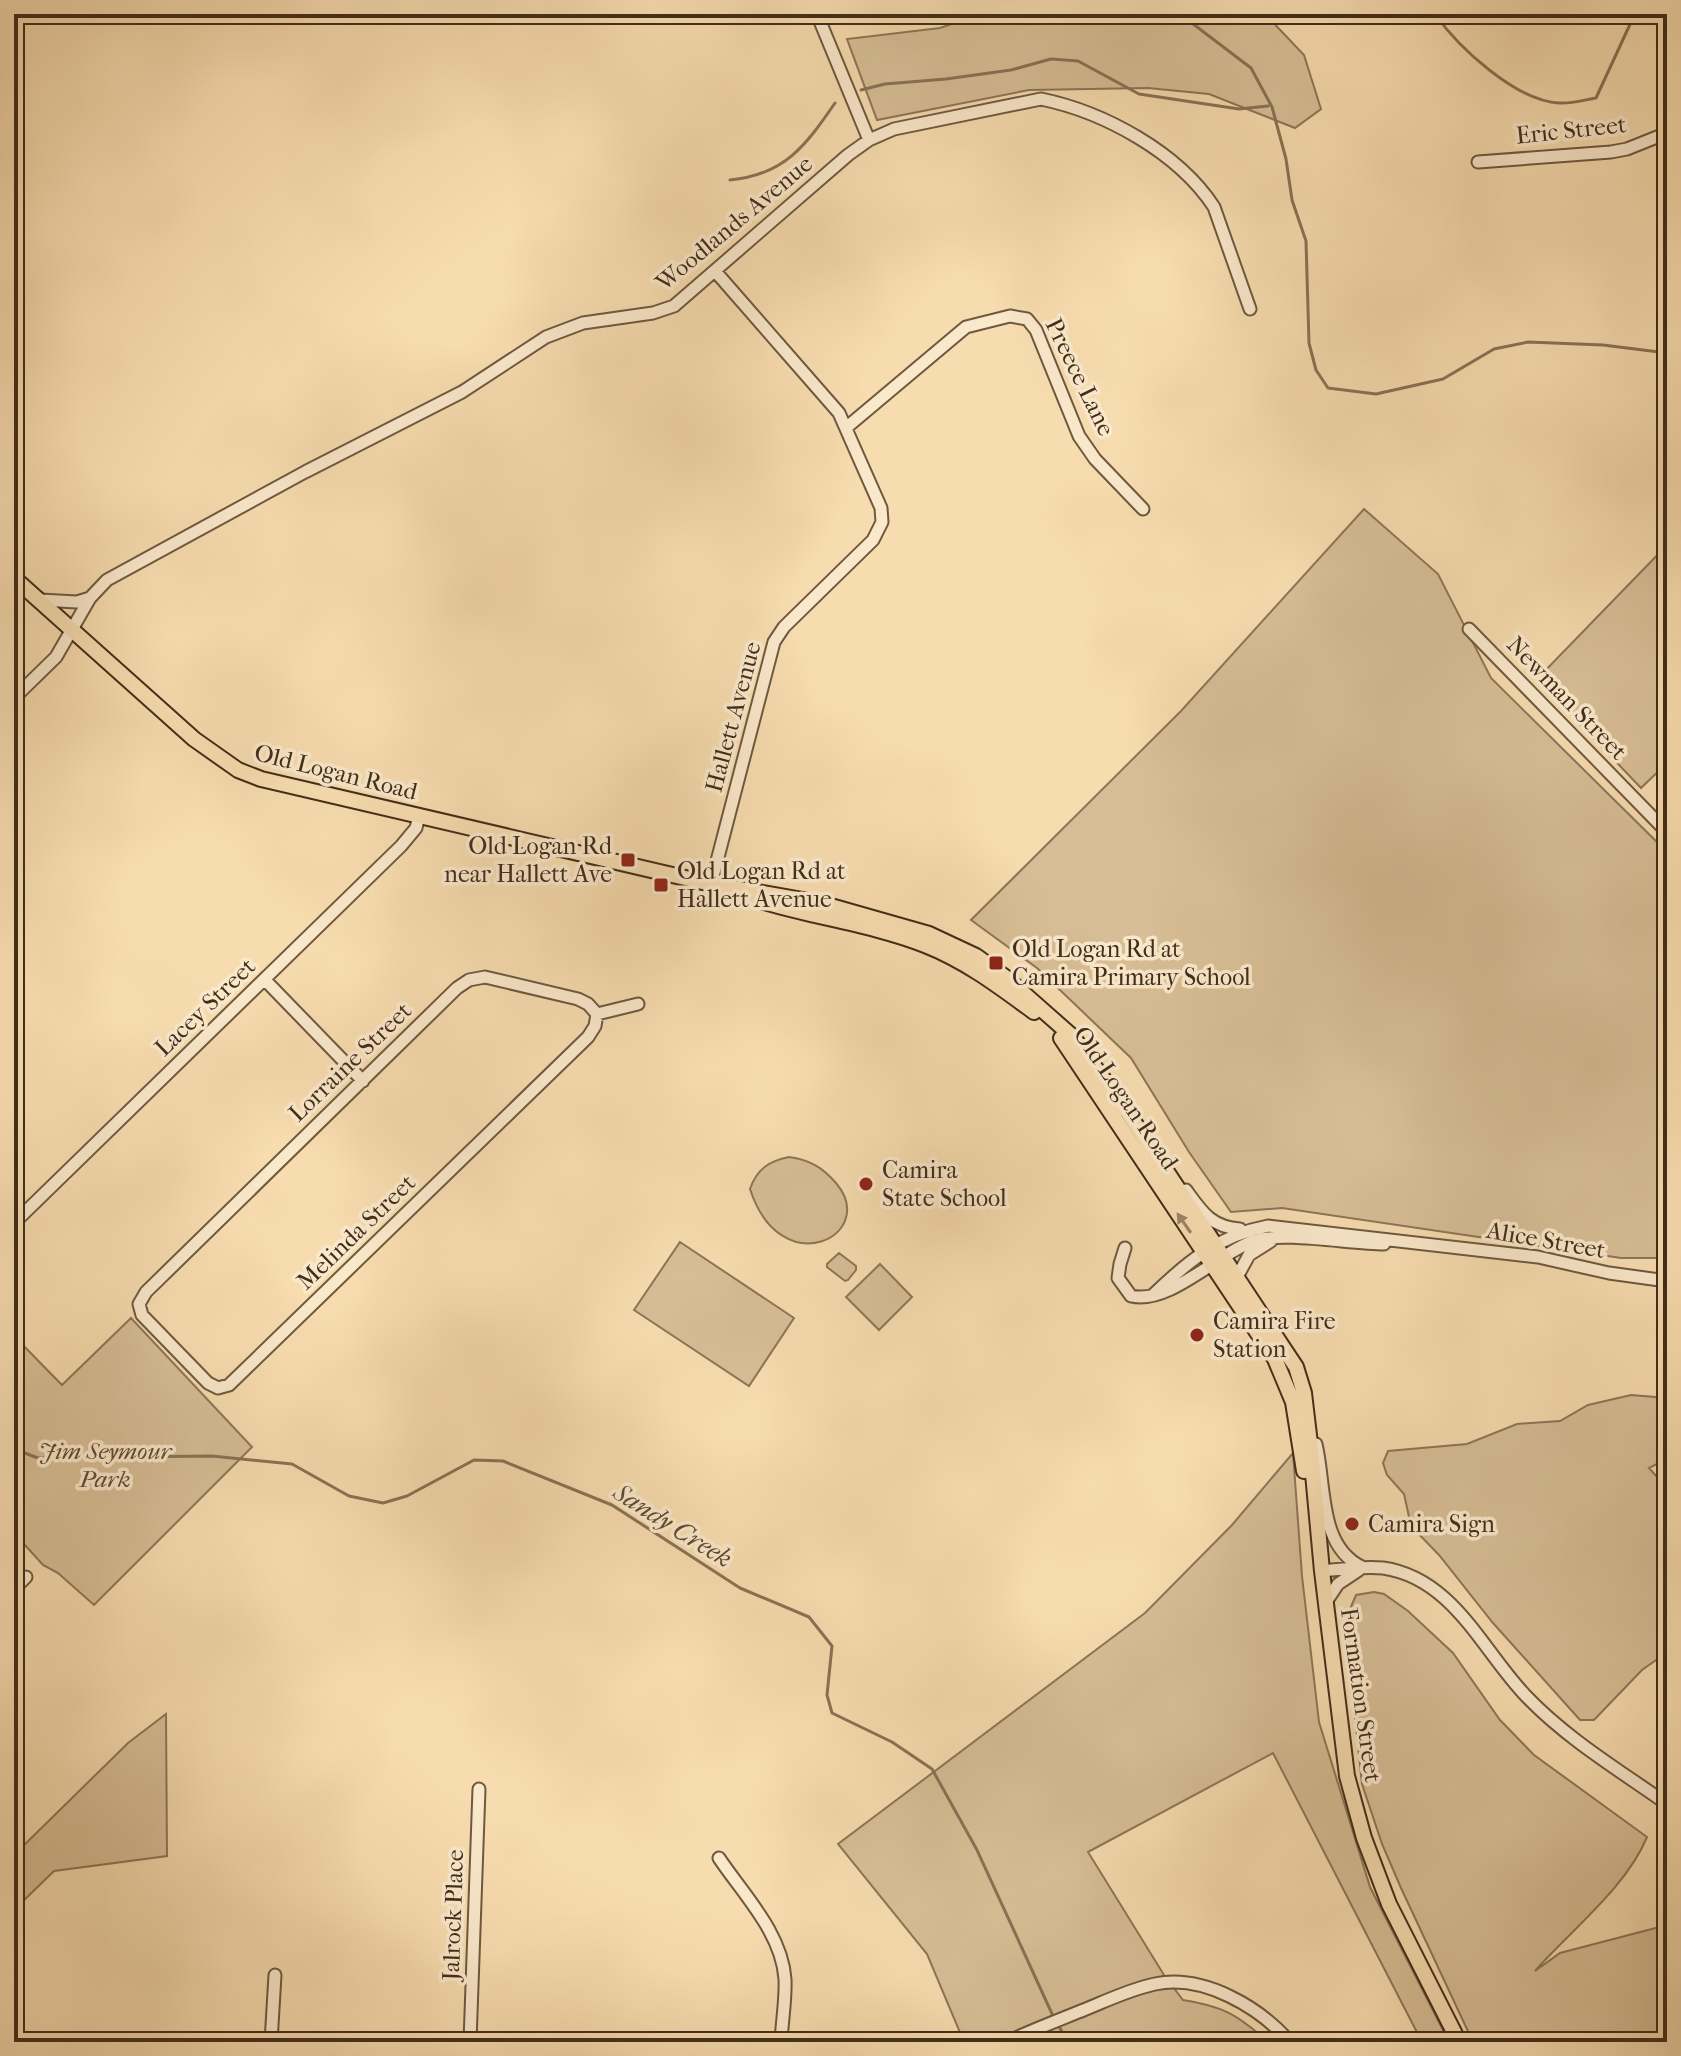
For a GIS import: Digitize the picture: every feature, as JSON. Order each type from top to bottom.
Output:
[{"type":"main road","name":"Old Logan Road","points":[[14,578],[194,739],[238,770],[261,779],[711,884],[805,900],[884,919],[945,940],[987,963],[1073,1037],[1161,1163],[1214,1254]]},
{"type":"main road","name":"Old Logan Road","points":[[711,884],[759,901],[922,943],[959,961],[1035,1013],[1055,1032],[1080,1064],[1214,1254]]},
{"type":"main road","name":"Formation Street","points":[[1214,1254],[1237,1277],[1296,1367],[1304,1393],[1347,1776],[1364,1838],[1394,1914],[1459,2042]]},
{"type":"main road","name":"Formation Street","points":[[1214,1254],[1286,1381],[1298,1428],[1314,1557],[1322,1571]]},
{"type":"street","points":[[817,14],[869,140]]},
{"type":"street","name":"Woodlands Avenue","points":[[14,698],[56,657],[90,598],[107,580],[305,472],[462,392],[546,337],[583,323],[653,313],[674,306],[869,140],[894,129],[1041,99],[1062,103],[1142,138],[1168,157],[1205,193],[1214,207],[1250,309]]},
{"type":"street","name":"Eric Street","points":[[1478,162],[1611,152],[1667,133]]},
{"type":"street","name":"Hallett Avenue","points":[[711,884],[774,642],[784,627],[873,540],[882,522],[881,508],[847,427],[826,395],[715,271]]},
{"type":"street","name":"Preece Lane","points":[[847,427],[966,327],[1010,316],[1027,319],[1036,330],[1079,436],[1095,459],[1143,509]]},
{"type":"street","points":[[39,600],[77,602],[90,598]]},
{"type":"street","name":"Newman Street","points":[[1469,629],[1667,832]]},
{"type":"street","name":"Lacey Street","points":[[14,1223],[401,846],[416,828],[419,816]]},
{"type":"street","name":"Lorraine Street","points":[[139,1304],[146,1292],[457,988],[469,980],[485,977],[578,999],[597,1014]]},
{"type":"street","points":[[265,980],[363,1081]]},
{"type":"street","points":[[597,1014],[638,1004]]},
{"type":"street","name":"Melinda Street","points":[[139,1304],[142,1315],[208,1383],[218,1388],[229,1385],[588,1037],[595,1026],[597,1014]]},
{"type":"street","name":"Old Logan Road","points":[[1161,1163],[1216,1224],[1246,1230]]},
{"type":"street","name":"Alice Street","points":[[1214,1254],[1231,1235],[1268,1226],[1288,1226],[1538,1257],[1609,1273],[1667,1281]]},
{"type":"street","points":[[1237,1277],[1249,1255],[1279,1237]]},
{"type":"street","name":"Alice Street","points":[[1214,1254],[1257,1239],[1279,1237],[1360,1244],[1417,1244]]},
{"type":"street","points":[[1125,1248],[1118,1278],[1131,1296],[1143,1299],[1181,1283],[1214,1254]]},
{"type":"street","points":[[1304,1393],[1318,1452],[1328,1523],[1341,1552],[1363,1568]]},
{"type":"street","points":[[1326,1603],[1338,1584],[1363,1568]]},
{"type":"street","points":[[1322,1571],[1363,1568],[1395,1571],[1435,1590],[1457,1609],[1527,1697],[1595,1755],[1667,1804]]},
{"type":"street","points":[[14,1589],[26,1577]]},
{"type":"street","name":"Jalrock Place","points":[[470,2042],[479,1789]]},
{"type":"street","points":[[719,1858],[774,1938],[785,1979],[781,2042]]},
{"type":"street","points":[[271,2042],[275,1975]]},
{"type":"street","points":[[1007,2042],[1157,1984],[1185,1983],[1216,1990],[1255,2010],[1290,2042]]},
{"type":"green space","points":[[981,14],[1265,14],[1304,55],[1321,109],[1295,128],[1209,94],[1148,88],[1029,90],[877,120],[847,39],[940,28]]},
{"type":"green space","points":[[1364,509],[1438,574],[1491,678],[1667,852],[1667,1258],[1621,1258],[1282,1208],[1231,1212],[1189,1152],[1131,1058],[1037,968],[971,920],[1181,711]]},
{"type":"green space","points":[[1667,545],[1667,763],[1641,788],[1537,679]]},
{"type":"green space","points":[[789,1157],[809,1162],[826,1173],[836,1183],[846,1202],[845,1219],[836,1233],[821,1242],[802,1243],[783,1236],[764,1218],[750,1189],[765,1167]]},
{"type":"green space","points":[[680,1242],[794,1318],[749,1386],[634,1310]]},
{"type":"green space","points":[[839,1253],[856,1266],[845,1281],[827,1267]]},
{"type":"green space","points":[[880,1264],[912,1297],[879,1330],[846,1297]]},
{"type":"green space","name":"Jim Seymour Park","points":[[131,1318],[252,1447],[94,1605],[58,1573],[43,1565],[14,1533],[14,1336],[62,1385]]},
{"type":"green space","points":[[1631,1395],[1667,1398],[1667,1459],[1649,1468],[1667,1488],[1667,1661],[1659,1658],[1642,1670],[1594,1720],[1580,1720],[1411,1526],[1404,1494],[1387,1475],[1383,1463],[1388,1451],[1467,1444],[1517,1424],[1560,1421],[1588,1405]]},
{"type":"green space","points":[[1293,1453],[1302,1576],[1319,1722],[1370,1887],[1449,2042],[1422,2042],[1273,1753],[1088,1852],[1164,1975],[1183,2000],[1229,2013],[1268,2042],[964,2042],[927,1954],[838,1844],[1145,1613],[1232,1525]]},
{"type":"green space","points":[[1384,1594],[1408,1611],[1453,1653],[1500,1720],[1534,1755],[1647,1837],[1638,1856],[1612,1891],[1535,1971],[1560,1953],[1667,1925],[1667,2042],[1473,2042],[1382,1844],[1362,1784],[1345,1621],[1356,1595]]},
{"type":"green space","points":[[166,1714],[167,1856],[54,1871],[14,1910],[14,1855],[128,1743]]},
{"type":"waterway","points":[[1180,14],[1251,68],[1272,107],[1286,159],[1292,200],[1306,241],[1309,343],[1316,370],[1328,388],[1376,394],[1443,379],[1494,349],[1528,342],[1603,345],[1667,353]]},
{"type":"waterway","points":[[1435,14],[1458,42],[1507,83],[1542,100],[1563,103],[1596,98],[1632,14]]},
{"type":"waterway","points":[[861,90],[885,84],[1011,70],[1051,59],[1078,61],[1139,94],[1239,109],[1268,106]]},
{"type":"waterway","points":[[730,180],[766,172],[780,165],[804,145],[835,103]]},
{"type":"waterway","name":"Sandy Creek","points":[[14,1449],[38,1458],[212,1456],[292,1464],[349,1496],[383,1503],[407,1496],[474,1460],[503,1461],[612,1505],[740,1588],[809,1617],[832,1646],[827,1695],[832,1713],[892,1742],[932,1769],[977,1850],[1054,2018]]},
{"type":"waterway","name":"Sandy Creek","points":[[1058,2024],[1067,2042]]},
{"type":"place","name":"Old Logan Rd near Hallett Ave","points":[[628,860]]},
{"type":"place","name":"Old Logan Rd at Hallett Avenue","points":[[661,885]]},
{"type":"place","name":"Old Logan Rd at Camira Primary School","points":[[996,963]]},
{"type":"place","name":"Camira State School","points":[[866,1184]]},
{"type":"place","name":"Camira Fire Station","points":[[1197,1335]]},
{"type":"place","name":"Camira Sign","points":[[1352,1524]]}]
